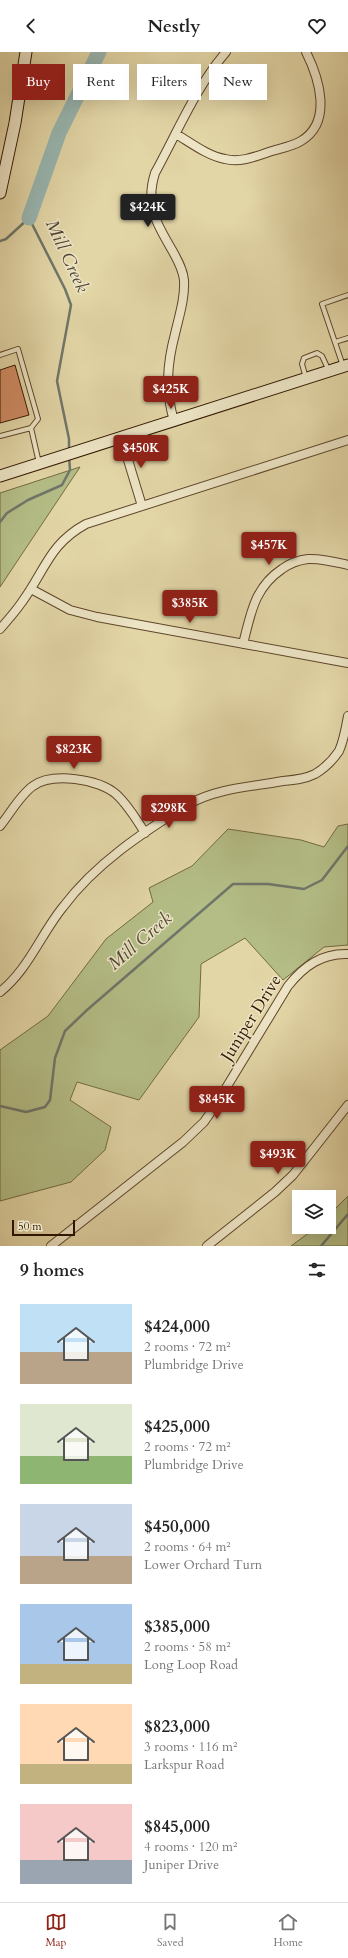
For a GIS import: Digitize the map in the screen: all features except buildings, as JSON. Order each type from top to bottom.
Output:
[{"type":"main road","points":[[0,193],[15,123],[26,52]]},
{"type":"main road","points":[[0,476],[346,366]]},
{"type":"street","points":[[174,421],[168,395],[168,365],[182,306],[184,280],[178,261],[157,225],[151,195],[155,173],[214,67],[226,52]]},
{"type":"street","points":[[176,134],[215,156],[235,160],[245,160],[302,140],[313,130],[320,113],[316,77],[306,52]]},
{"type":"street","points":[[121,437],[142,506]]},
{"type":"street","points":[[0,629],[31,589],[53,552],[71,532],[86,524],[348,440]]},
{"type":"street","points":[[243,644],[256,598],[263,586],[275,574],[294,563],[307,559],[348,565]]},
{"type":"street","points":[[31,589],[70,610],[348,663]]},
{"type":"street","points":[[0,992],[18,975],[58,914],[77,889],[92,873],[145,833],[189,804],[216,793],[300,779],[314,774],[330,763],[338,752],[344,735],[348,716]]},
{"type":"street","points":[[0,826],[32,786],[51,778],[61,778],[85,781],[109,789],[122,799],[145,833]]},
{"type":"street","name":"Juniper Drive","points":[[51,1246],[183,1142],[204,1122],[288,986],[299,972],[318,960],[337,954],[348,954]]},
{"type":"street","points":[[207,1246],[293,1175],[348,1104]]},
{"type":"lane","points":[[346,366],[335,342],[322,304],[348,295]]},
{"type":"lane","points":[[335,342],[348,338]]},
{"type":"lane","points":[[0,355],[18,349],[38,419],[31,428],[0,436]]},
{"type":"lane","points":[[306,379],[302,364],[304,358],[310,355],[318,353],[322,356],[329,371]]},
{"type":"lane","points":[[31,428],[40,463]]},
{"type":"green space","points":[[80,467],[0,587],[0,493]]},
{"type":"green space","points":[[348,824],[348,945],[324,947],[283,980],[245,938],[201,964],[199,1017],[139,1100],[77,1082],[70,1100],[111,1127],[105,1150],[71,1182],[0,1201],[0,1050],[48,1016],[106,939],[153,902],[149,888],[192,866],[228,829],[301,840],[324,847],[338,826]]},
{"type":"green space","points":[[348,1196],[348,1246],[291,1246],[307,1234],[336,1234],[336,1208]]},
{"type":"waterway","name":"Mill Creek","points":[[29,218],[59,133],[99,52]]},
{"type":"waterway","name":"Mill Creek","points":[[0,241],[6,239],[29,218],[65,289],[71,305],[57,381],[69,439],[69,451]]},
{"type":"waterway","name":"Mill Creek","points":[[0,522],[7,513],[28,500],[62,485],[70,470],[69,456]]},
{"type":"waterway","name":"Mill Creek","points":[[0,1106],[26,1112],[45,1107],[50,1100],[55,1058],[65,1031],[87,1010],[233,884],[268,884],[304,889],[322,880],[348,846]]},
{"type":"waterway","name":"Mill Creek","points":[[321,1246],[348,1214]]}]
